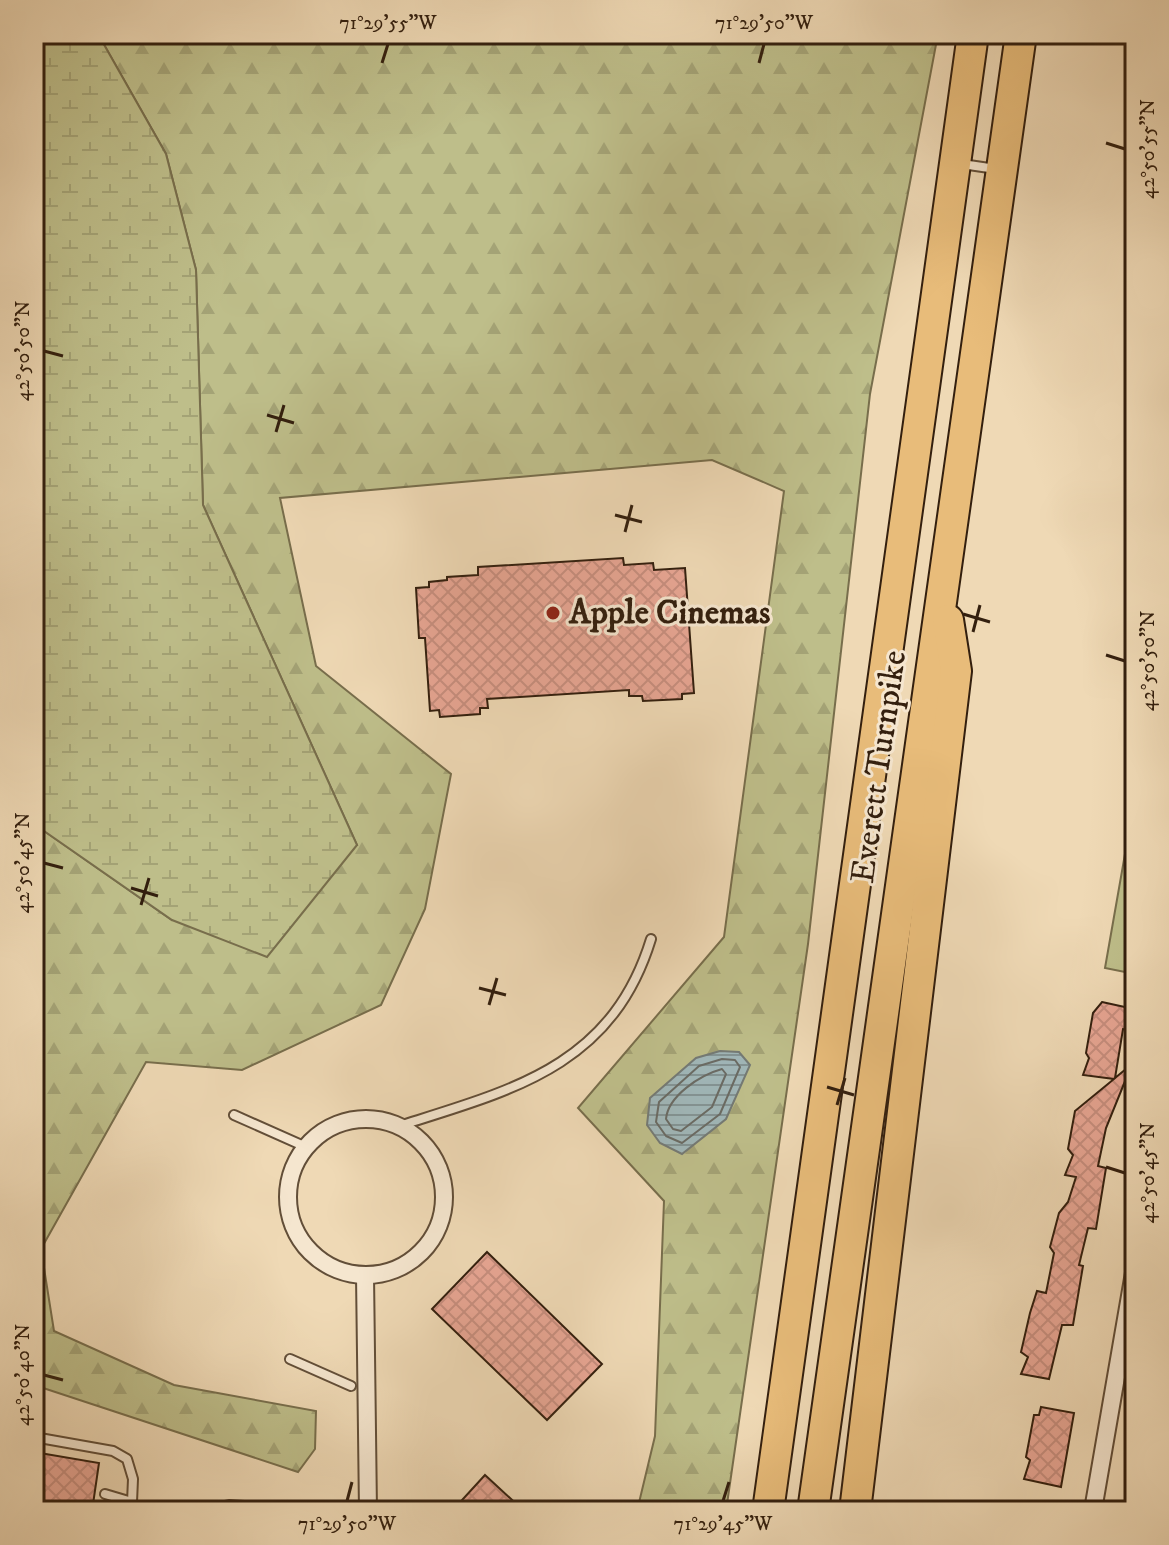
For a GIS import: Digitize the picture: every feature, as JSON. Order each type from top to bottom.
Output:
[{"type":"highway","name":"Everett Turnpike","points":[[768,1511],[973,34]]},
{"type":"highway","name":"Everett Turnpike","points":[[813,1511],[1021,34]]},
{"type":"highway","points":[[855,1511],[956,671],[944,591]]},
{"type":"street","points":[[349,1121],[383,1121],[399,1126],[421,1142],[437,1164],[444,1188],[444,1210],[431,1241],[416,1258],[397,1269],[365,1275],[342,1272],[319,1260],[295,1231],[288,1194],[293,1169],[306,1147],[318,1135],[349,1121]]},
{"type":"street","points":[[1093,1510],[1129,1339],[1135,1267]]},
{"type":"street","points":[[365,1275],[368,1511]]},
{"type":"lane","points":[[953,163],[1001,170]]},
{"type":"lane","points":[[399,1126],[509,1089],[574,1054],[600,1033],[622,1006],[639,977],[651,939]]},
{"type":"lane","points":[[234,1115],[306,1147]]},
{"type":"lane","points":[[290,1359],[351,1386]]},
{"type":"lane","points":[[34,1437],[113,1451],[127,1459],[133,1479],[135,1506],[105,1494]]},
{"type":"lane","points":[[201,1511],[229,1505],[321,1511]]},
{"type":"green space","points":[[34,34],[98,34],[166,154],[196,270],[203,505],[357,845],[267,957],[172,920],[34,824]]},
{"type":"green space","points":[[98,34],[938,34],[870,394],[808,944],[726,1511],[637,1511],[655,1436],[664,1201],[578,1108],[724,937],[784,491],[712,460],[280,498],[316,666],[451,774],[425,909],[381,1005],[242,1070],[146,1062],[41,1249],[54,1331],[174,1385],[316,1411],[315,1449],[298,1472],[34,1385],[34,824],[172,920],[357,845],[203,505],[196,270],[166,154]]},
{"type":"green space","points":[[1125,854],[1135,856],[1135,974],[1105,968]]},
{"type":"water","points":[[720,1051],[739,1052],[750,1065],[726,1119],[682,1154],[660,1143],[647,1125],[650,1098],[696,1058]]},
{"type":"building","name":"Apple Cinemas","points":[[623,558],[624,565],[653,563],[654,570],[685,568],[694,693],[682,694],[682,699],[643,701],[642,696],[629,696],[629,690],[487,699],[488,708],[480,708],[480,714],[440,717],[439,710],[430,711],[425,638],[419,638],[416,588],[429,587],[429,582],[447,580],[447,577],[478,575],[478,567]]},
{"type":"building","points":[[1102,1002],[1134,1009],[1131,1030],[1123,1029],[1115,1078],[1132,1064],[1106,1128],[1098,1166],[1106,1168],[1096,1229],[1088,1228],[1079,1265],[1083,1266],[1073,1325],[1062,1325],[1049,1379],[1021,1374],[1028,1357],[1021,1352],[1030,1313],[1037,1291],[1046,1293],[1054,1253],[1050,1247],[1059,1213],[1068,1202],[1076,1177],[1065,1175],[1073,1155],[1068,1149],[1075,1111],[1114,1079],[1083,1075],[1089,1058],[1086,1053],[1093,1013]]},
{"type":"building","points":[[487,1252],[602,1364],[547,1420],[432,1309]]},
{"type":"building","points":[[1041,1407],[1074,1413],[1061,1487],[1024,1479],[1030,1460],[1026,1457],[1034,1415],[1039,1415]]},
{"type":"building","points":[[34,1452],[99,1463],[92,1511],[34,1511]]},
{"type":"building","points":[[485,1475],[524,1511],[452,1511]]},
{"type":"place","name":"Apple Cinemas","points":[[553,613]]}]
